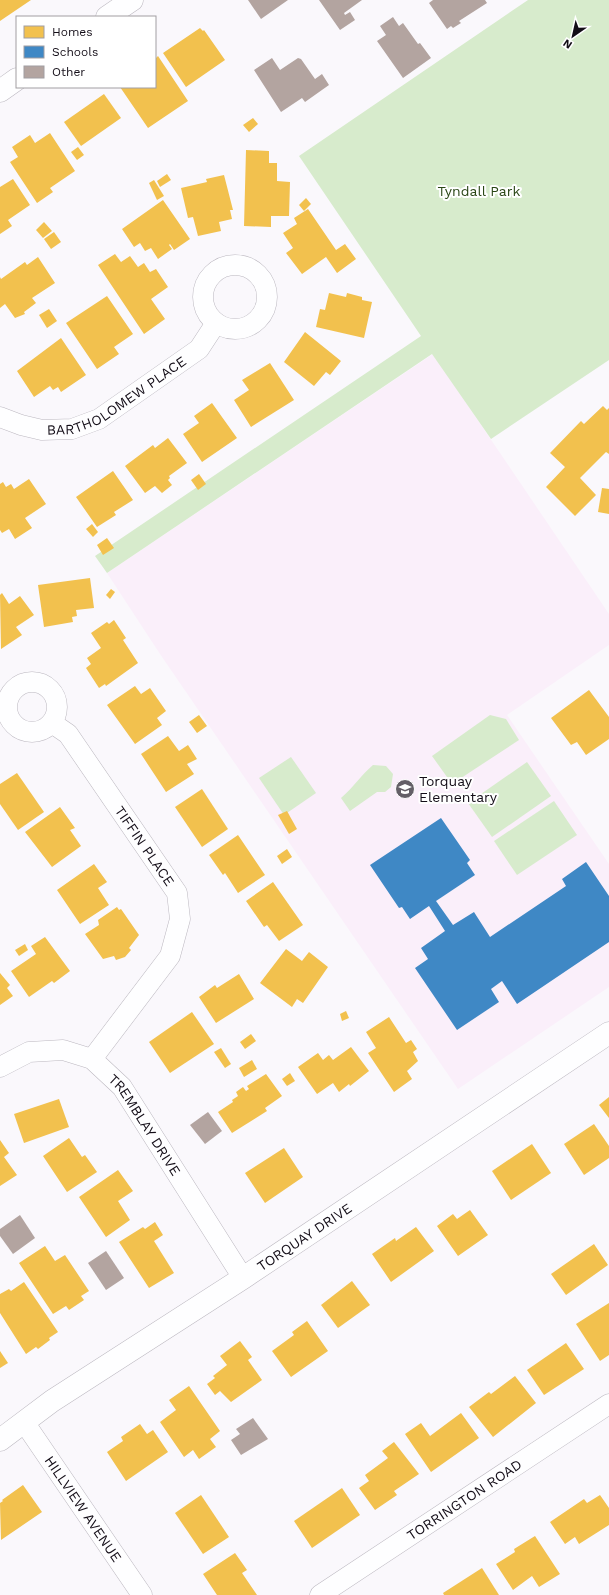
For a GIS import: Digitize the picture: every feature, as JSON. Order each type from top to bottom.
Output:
[{"type":"street","points":[[109,16],[132,0]]},
{"type":"street","points":[[0,90],[16,80]]},
{"type":"street","name":"BARTHOLOMEW PLACE","points":[[0,417],[21,425],[42,430],[72,429],[99,419],[199,349],[216,323]]},
{"type":"street","name":"TIFFIN PLACE","points":[[52,723],[68,734],[177,893],[180,919],[170,956],[92,1058]]},
{"type":"street","name":"TORQUAY DRIVE","points":[[0,1440],[52,1401],[243,1278],[609,1033]]},
{"type":"street","name":"TREMBLAY DRIVE","points":[[0,1067],[29,1052],[63,1050],[92,1058],[122,1086],[243,1278]]},
{"type":"street","name":"TORRINGTON ROAD","points":[[320,1595],[609,1404]]},
{"type":"street","name":"HILLVIEW AVENUE","points":[[24,1422],[142,1595]]},
{"type":"shaded area","name":"Torquay Elementary","points":[[433,354],[609,614],[609,645],[507,715],[609,864],[609,987],[458,1089],[160,654],[107,573]]},
{"type":"green space","name":"Tyndall Park","points":[[528,0],[609,0],[609,360],[491,439],[432,354],[107,573],[95,556],[421,336],[299,156]]},
{"type":"green space","points":[[490,715],[506,719],[519,740],[452,784],[432,756]]},
{"type":"green space","points":[[291,757],[316,793],[284,815],[259,778]]},
{"type":"green space","points":[[527,762],[551,796],[492,837],[468,803]]},
{"type":"green space","points":[[373,765],[386,766],[393,774],[391,787],[385,792],[377,792],[350,811],[341,798]]},
{"type":"green space","points":[[554,801],[577,835],[517,875],[494,841]]},
{"type":"building: Homes","points":[[0,0],[31,0],[0,21]]},
{"type":"building: Homes","points":[[200,28],[203,31],[204,30],[225,60],[186,87],[163,53]]},
{"type":"building: Homes","points":[[158,56],[188,101],[148,128],[121,88],[156,88],[156,58]]},
{"type":"building: Homes","points":[[104,94],[121,118],[81,146],[64,122]]},
{"type":"building: Homes","points":[[253,118],[258,124],[249,132],[243,125]]},
{"type":"building: Homes","points":[[50,133],[75,171],[50,188],[53,192],[37,203],[10,162],[18,157],[12,147],[30,135],[35,143]]},
{"type":"building: Homes","points":[[78,147],[84,155],[77,160],[71,152]]},
{"type":"building: Homes","points":[[246,150],[269,151],[269,163],[277,163],[277,181],[290,182],[289,216],[271,216],[271,227],[244,226]]},
{"type":"building: Homes","points":[[167,174],[171,180],[160,187],[157,181]]},
{"type":"building: Homes","points":[[224,175],[233,210],[230,210],[232,219],[219,222],[221,231],[198,236],[193,217],[188,218],[181,188],[207,182],[206,179]]},
{"type":"building: Homes","points":[[13,179],[30,205],[8,220],[12,226],[0,234],[0,187]]},
{"type":"building: Homes","points":[[154,180],[164,196],[157,200],[149,183]]},
{"type":"building: Homes","points":[[306,198],[311,204],[304,211],[299,205]]},
{"type":"building: Homes","points":[[163,200],[190,239],[174,250],[170,244],[169,245],[172,249],[158,259],[151,248],[145,251],[140,243],[134,247],[122,229]]},
{"type":"building: Homes","points":[[308,209],[336,250],[345,244],[356,259],[337,273],[326,257],[302,274],[286,253],[293,248],[283,233],[297,224],[294,218]]},
{"type":"building: Homes","points":[[44,222],[52,231],[43,238],[36,230]]},
{"type":"building: Homes","points":[[54,232],[61,242],[51,249],[44,239]]},
{"type":"building: Homes","points":[[115,254],[121,262],[130,256],[138,267],[144,263],[150,272],[156,269],[168,287],[151,299],[165,319],[144,334],[98,265]]},
{"type":"building: Homes","points":[[38,257],[55,283],[32,298],[36,303],[24,312],[25,314],[15,318],[5,304],[0,308],[0,277],[1,279],[25,262],[27,265]]},
{"type":"building: Homes","points":[[329,293],[346,297],[347,293],[362,297],[362,300],[372,302],[364,338],[316,327],[320,309],[325,310]]},
{"type":"building: Homes","points":[[107,296],[133,334],[114,347],[119,354],[97,369],[66,323]]},
{"type":"building: Homes","points":[[49,309],[57,321],[47,328],[39,315]]},
{"type":"building: Homes","points":[[305,332],[341,361],[330,375],[326,372],[314,386],[284,362]]},
{"type":"building: Homes","points":[[61,338],[86,375],[61,392],[58,387],[53,390],[50,386],[34,397],[17,371]]},
{"type":"building: Homes","points":[[270,363],[294,400],[251,427],[234,400],[249,390],[242,380]]},
{"type":"building: Homes","points":[[212,403],[237,438],[202,462],[183,434],[199,423],[194,416]]},
{"type":"building: Homes","points":[[603,406],[607,410],[609,408],[609,454],[606,452],[580,478],[596,495],[575,516],[546,487],[565,467],[550,453],[581,421],[584,424]]},
{"type":"building: Homes","points":[[168,438],[187,463],[169,476],[170,478],[168,480],[172,485],[162,493],[155,486],[145,493],[125,466],[153,445],[155,448]]},
{"type":"building: Homes","points":[[113,471],[133,500],[114,512],[116,515],[97,527],[76,497]]},
{"type":"building: Homes","points":[[199,474],[206,484],[198,490],[191,480]]},
{"type":"building: Homes","points":[[29,479],[46,504],[25,518],[32,528],[15,539],[9,529],[2,533],[0,530],[0,484],[3,482],[6,487],[11,484],[14,489]]},
{"type":"building: Homes","points":[[602,488],[609,489],[609,514],[598,512]]},
{"type":"building: Homes","points":[[92,524],[98,532],[93,537],[86,529]]},
{"type":"building: Homes","points":[[107,538],[114,548],[103,555],[97,545]]},
{"type":"building: Homes","points":[[90,578],[94,608],[76,610],[77,616],[72,617],[73,622],[44,627],[38,585]]},
{"type":"building: Homes","points":[[111,589],[115,592],[110,599],[106,595]]},
{"type":"building: Homes","points":[[2,593],[9,604],[20,596],[34,615],[16,627],[22,635],[1,649],[0,595]]},
{"type":"building: Homes","points":[[114,620],[126,638],[123,640],[138,663],[106,686],[105,684],[99,688],[86,668],[91,664],[87,658],[101,648],[91,633],[107,622],[109,624]]},
{"type":"building: Homes","points":[[135,686],[141,694],[150,688],[166,711],[157,718],[162,725],[135,744],[107,705]]},
{"type":"building: Homes","points":[[589,690],[609,717],[609,739],[586,755],[577,742],[571,745],[551,718]]},
{"type":"building: Homes","points":[[199,715],[207,726],[197,733],[189,722]]},
{"type":"building: Homes","points":[[168,736],[179,751],[188,745],[197,759],[187,764],[194,774],[166,792],[141,754]]},
{"type":"building: Homes","points":[[17,773],[44,812],[18,830],[0,804],[0,784]]},
{"type":"building: Homes","points":[[202,789],[228,829],[202,847],[175,807]]},
{"type":"building: Homes","points":[[60,807],[75,828],[70,830],[81,846],[52,867],[25,832]]},
{"type":"building: Homes","points":[[287,811],[297,829],[289,834],[278,815]]},
{"type":"building: Homes","points":[[238,835],[265,875],[238,893],[225,873],[223,875],[209,855]]},
{"type":"building: Homes","points":[[287,849],[292,857],[282,864],[277,856]]},
{"type":"building: Homes","points":[[94,864],[107,882],[98,888],[109,905],[80,924],[57,890]]},
{"type":"building: Homes","points":[[273,882],[303,925],[279,941],[267,925],[264,927],[246,901]]},
{"type":"building: Homes","points":[[117,907],[119,910],[121,909],[139,935],[129,948],[131,950],[125,957],[116,960],[114,956],[103,959],[85,934],[99,925],[98,920]]},
{"type":"building: Homes","points":[[45,937],[70,971],[54,983],[52,981],[29,997],[11,971],[36,954],[31,946]]},
{"type":"building: Homes","points":[[25,944],[28,950],[19,956],[15,950]]},
{"type":"building: Homes","points":[[286,949],[302,961],[309,952],[328,967],[303,1003],[297,999],[292,1007],[260,983]]},
{"type":"building: Homes","points":[[0,973],[10,985],[7,988],[13,996],[0,1005]]},
{"type":"building: Homes","points":[[239,974],[254,999],[216,1023],[199,997],[215,985],[217,988]]},
{"type":"building: Homes","points":[[346,1011],[349,1018],[342,1021],[340,1014]]},
{"type":"building: Homes","points":[[192,1012],[214,1044],[170,1073],[149,1042]]},
{"type":"building: Homes","points":[[389,1017],[406,1043],[411,1040],[417,1049],[413,1052],[418,1061],[407,1071],[412,1079],[394,1092],[368,1053],[376,1048],[366,1032]]},
{"type":"building: Homes","points":[[251,1034],[256,1041],[245,1049],[240,1042]]},
{"type":"building: Homes","points":[[351,1047],[369,1071],[350,1086],[349,1084],[339,1092],[333,1083],[317,1094],[298,1067],[318,1053],[323,1060],[329,1055],[333,1060]]},
{"type":"building: Homes","points":[[221,1048],[231,1064],[225,1068],[214,1052]]},
{"type":"building: Homes","points":[[252,1060],[257,1069],[244,1077],[239,1068]]},
{"type":"building: Homes","points":[[290,1073],[295,1081],[287,1086],[282,1079]]},
{"type":"building: Homes","points":[[266,1074],[282,1096],[265,1108],[267,1111],[232,1133],[218,1112],[233,1102],[232,1100],[238,1096],[236,1092],[243,1087],[246,1091],[249,1089],[247,1086]]},
{"type":"building: Homes","points":[[609,1097],[609,1118],[599,1105]]},
{"type":"building: Homes","points":[[59,1099],[69,1127],[24,1143],[14,1114]]},
{"type":"building: Homes","points":[[594,1124],[609,1146],[609,1158],[584,1175],[564,1144]]},
{"type":"building: Homes","points":[[69,1138],[82,1157],[85,1155],[97,1172],[67,1192],[43,1156]]},
{"type":"building: Homes","points":[[0,1140],[9,1153],[4,1157],[17,1175],[0,1186]]},
{"type":"building: Homes","points":[[532,1144],[551,1173],[511,1200],[492,1171]]},
{"type":"building: Homes","points":[[284,1148],[303,1177],[265,1203],[245,1173]]},
{"type":"building: Homes","points":[[118,1170],[133,1191],[118,1201],[130,1220],[106,1237],[79,1197]]},
{"type":"building: Homes","points":[[470,1210],[488,1235],[458,1256],[437,1226],[453,1214],[457,1219]]},
{"type":"building: Homes","points":[[155,1222],[163,1235],[154,1241],[174,1273],[149,1288],[119,1242],[143,1227],[145,1229]]},
{"type":"building: Homes","points":[[416,1227],[434,1251],[391,1282],[372,1254],[395,1238],[396,1241]]},
{"type":"building: Homes","points":[[594,1244],[608,1265],[566,1295],[551,1274]]},
{"type":"building: Homes","points":[[45,1246],[55,1261],[65,1255],[89,1291],[81,1296],[84,1300],[69,1310],[66,1306],[53,1314],[19,1263]]},
{"type":"building: Homes","points":[[352,1281],[370,1305],[338,1328],[321,1305]]},
{"type":"building: Homes","points":[[24,1282],[58,1332],[49,1338],[50,1340],[38,1349],[36,1347],[26,1354],[0,1313],[0,1294],[9,1289],[11,1291]]},
{"type":"building: Homes","points":[[609,1303],[609,1355],[600,1361],[576,1324]]},
{"type":"building: Homes","points":[[307,1321],[328,1351],[291,1377],[272,1351],[294,1335],[292,1332]]},
{"type":"building: Homes","points":[[240,1341],[252,1357],[248,1360],[262,1380],[231,1402],[220,1391],[215,1395],[207,1384],[215,1378],[213,1376],[227,1365],[220,1356]]},
{"type":"building: Homes","points":[[566,1343],[584,1369],[544,1395],[527,1370]]},
{"type":"building: Homes","points":[[0,1351],[8,1363],[0,1368]]},
{"type":"building: Homes","points":[[515,1376],[536,1403],[493,1437],[469,1407],[489,1392],[491,1394]]},
{"type":"building: Homes","points":[[189,1386],[220,1431],[210,1439],[216,1447],[199,1459],[193,1450],[184,1457],[160,1422],[176,1410],[169,1400]]},
{"type":"building: Homes","points":[[461,1413],[479,1438],[431,1472],[405,1434],[421,1423],[430,1436]]},
{"type":"building: Homes","points":[[140,1424],[147,1434],[153,1430],[168,1452],[126,1481],[107,1452],[123,1441],[121,1437]]},
{"type":"building: Homes","points":[[394,1442],[419,1474],[394,1491],[397,1495],[375,1510],[359,1488],[369,1481],[365,1475],[388,1458],[382,1451]]},
{"type":"building: Homes","points":[[23,1485],[42,1512],[1,1540],[0,1503]]},
{"type":"building: Homes","points":[[342,1488],[360,1515],[312,1548],[294,1521]]},
{"type":"building: Homes","points":[[201,1495],[229,1537],[203,1554],[175,1513]]},
{"type":"building: Homes","points":[[600,1495],[609,1508],[609,1525],[579,1544],[575,1537],[565,1544],[550,1522],[584,1499],[587,1503]]},
{"type":"building: Homes","points":[[535,1536],[560,1574],[539,1587],[532,1576],[513,1590],[496,1564],[515,1552],[514,1549]]},
{"type":"building: Homes","points":[[235,1553],[247,1570],[242,1573],[257,1595],[217,1595],[203,1574]]},
{"type":"building: Homes","points":[[482,1568],[499,1595],[444,1595],[443,1593]]},
{"type":"building: Schools","points":[[441,818],[470,860],[467,863],[475,875],[436,901],[453,925],[474,912],[490,937],[566,886],[562,879],[586,862],[609,896],[609,942],[517,1004],[502,981],[491,989],[499,1002],[457,1030],[415,968],[428,959],[421,948],[445,931],[429,906],[410,919],[402,907],[399,908],[370,865]]},
{"type":"building: Other","points":[[248,0],[288,0],[261,19]]},
{"type":"building: Other","points":[[319,0],[362,0],[344,13],[345,15],[350,12],[355,20],[340,30]]},
{"type":"building: Other","points":[[433,0],[485,0],[487,3],[459,21],[461,23],[453,28],[451,26],[447,29],[429,3]]},
{"type":"building: Other","points":[[393,17],[399,26],[403,23],[418,44],[420,43],[431,58],[403,78],[377,41],[386,35],[380,26]]},
{"type":"building: Other","points":[[272,58],[280,70],[298,58],[301,59],[315,79],[322,74],[329,85],[305,102],[302,98],[281,112],[254,70]]},
{"type":"building: Other","points":[[208,1112],[222,1131],[205,1144],[190,1125]]},
{"type":"building: Other","points":[[20,1215],[35,1238],[13,1254],[0,1236],[0,1229]]},
{"type":"building: Other","points":[[106,1251],[124,1278],[106,1290],[88,1263]]},
{"type":"building: Other","points":[[253,1418],[268,1439],[241,1455],[231,1440],[240,1434],[236,1429]]},
{"type":"place","name":"Torquay Elementary","points":[[405,789]]}]
